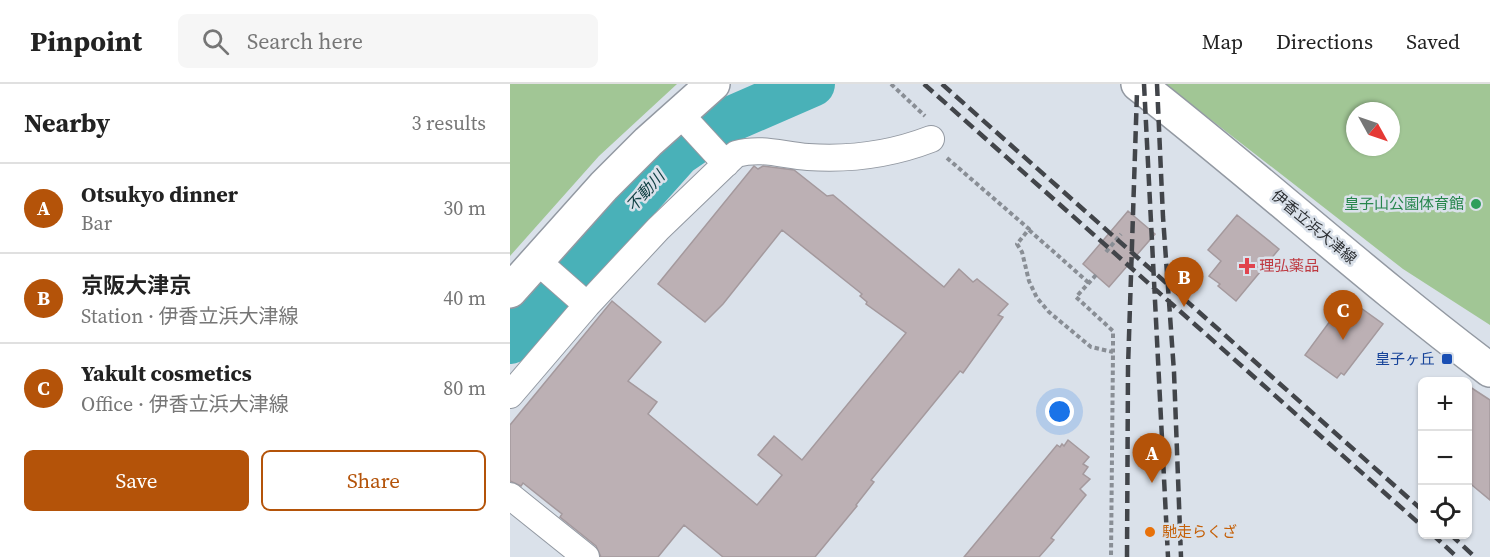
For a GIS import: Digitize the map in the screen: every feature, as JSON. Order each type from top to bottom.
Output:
[{"type":"main road","points":[[510,291],[604,186],[713,84]]},
{"type":"main road","name":"伊香立浜大津線","points":[[1138,84],[1445,336],[1490,370]]},
{"type":"street","points":[[681,115],[725,163]]},
{"type":"street","points":[[510,395],[586,304],[735,154],[752,150],[807,157],[865,156],[886,153],[931,139]]},
{"type":"street","points":[[538,262],[586,304]]},
{"type":"street","points":[[510,496],[586,557]]},
{"type":"path","points":[[891,84],[924,113],[933,146],[1089,282]]},
{"type":"path","points":[[1029,230],[1017,244],[1022,252],[1026,272],[1037,298],[1049,312],[1091,347],[1113,352]]},
{"type":"path","points":[[1106,252],[1121,234]]},
{"type":"path","points":[[1096,275],[1076,297],[1113,331],[1111,557]]},
{"type":"green space","points":[[510,84],[677,84],[599,156],[510,256]]},
{"type":"green space","points":[[1165,84],[1490,84],[1490,325],[1403,269]]},
{"type":"building","points":[[754,166],[758,169],[763,166],[794,170],[827,196],[833,195],[944,287],[959,269],[973,282],[977,279],[1008,304],[998,315],[1003,317],[963,373],[960,371],[871,480],[874,482],[857,506],[815,557],[723,557],[684,525],[658,557],[601,557],[596,546],[560,517],[562,514],[523,483],[521,486],[510,481],[510,425],[612,301],[661,342],[628,381],[657,402],[648,414],[757,505],[782,475],[758,455],[774,436],[802,460],[906,333],[866,304],[867,302],[860,296],[862,294],[782,230],[723,304],[705,322],[658,284]]},
{"type":"building","points":[[1128,211],[1155,234],[1109,287],[1083,264]]},
{"type":"building","points":[[1237,215],[1279,249],[1236,301],[1209,276],[1221,261],[1208,250]]},
{"type":"building","points":[[1347,298],[1383,324],[1344,375],[1341,373],[1337,378],[1305,355]]},
{"type":"building","points":[[1472,388],[1490,400],[1490,500],[1472,485]]},
{"type":"building","points":[[1068,440],[1089,457],[1083,464],[1088,467],[1083,474],[1090,479],[1080,489],[1086,495],[1051,538],[1054,540],[1039,557],[964,557],[1057,445],[1064,446]]},
{"type":"waterway","name":"不動川","points":[[510,341],[678,153],[722,123],[812,84]]},
{"type":"railway","points":[[924,84],[1418,522]]},
{"type":"railway","points":[[942,84],[1418,506]]},
{"type":"railway","points":[[1144,84],[1168,557]]},
{"type":"railway","points":[[1157,84],[1163,217],[1174,372],[1181,557]]},
{"type":"railway","points":[[1127,557],[1128,367],[1137,92]]},
{"type":"railway","points":[[1437,539],[1457,557]]},
{"type":"railway","points":[[1455,539],[1475,557]]},
{"type":"place","name":"皇子山公園体育館","points":[[1476,204]]},
{"type":"place","name":"理弘薬品","points":[[1247,266]]},
{"type":"place","name":"京阪大津京","points":[[1184,307]]},
{"type":"place","name":"Yakult cosmetics","points":[[1343,340]]},
{"type":"place","name":"皇子ヶ丘","points":[[1447,359]]},
{"type":"place","name":"Otsukyo dinner","points":[[1152,483]]},
{"type":"place","name":"馳走らくざ","points":[[1150,532]]}]
